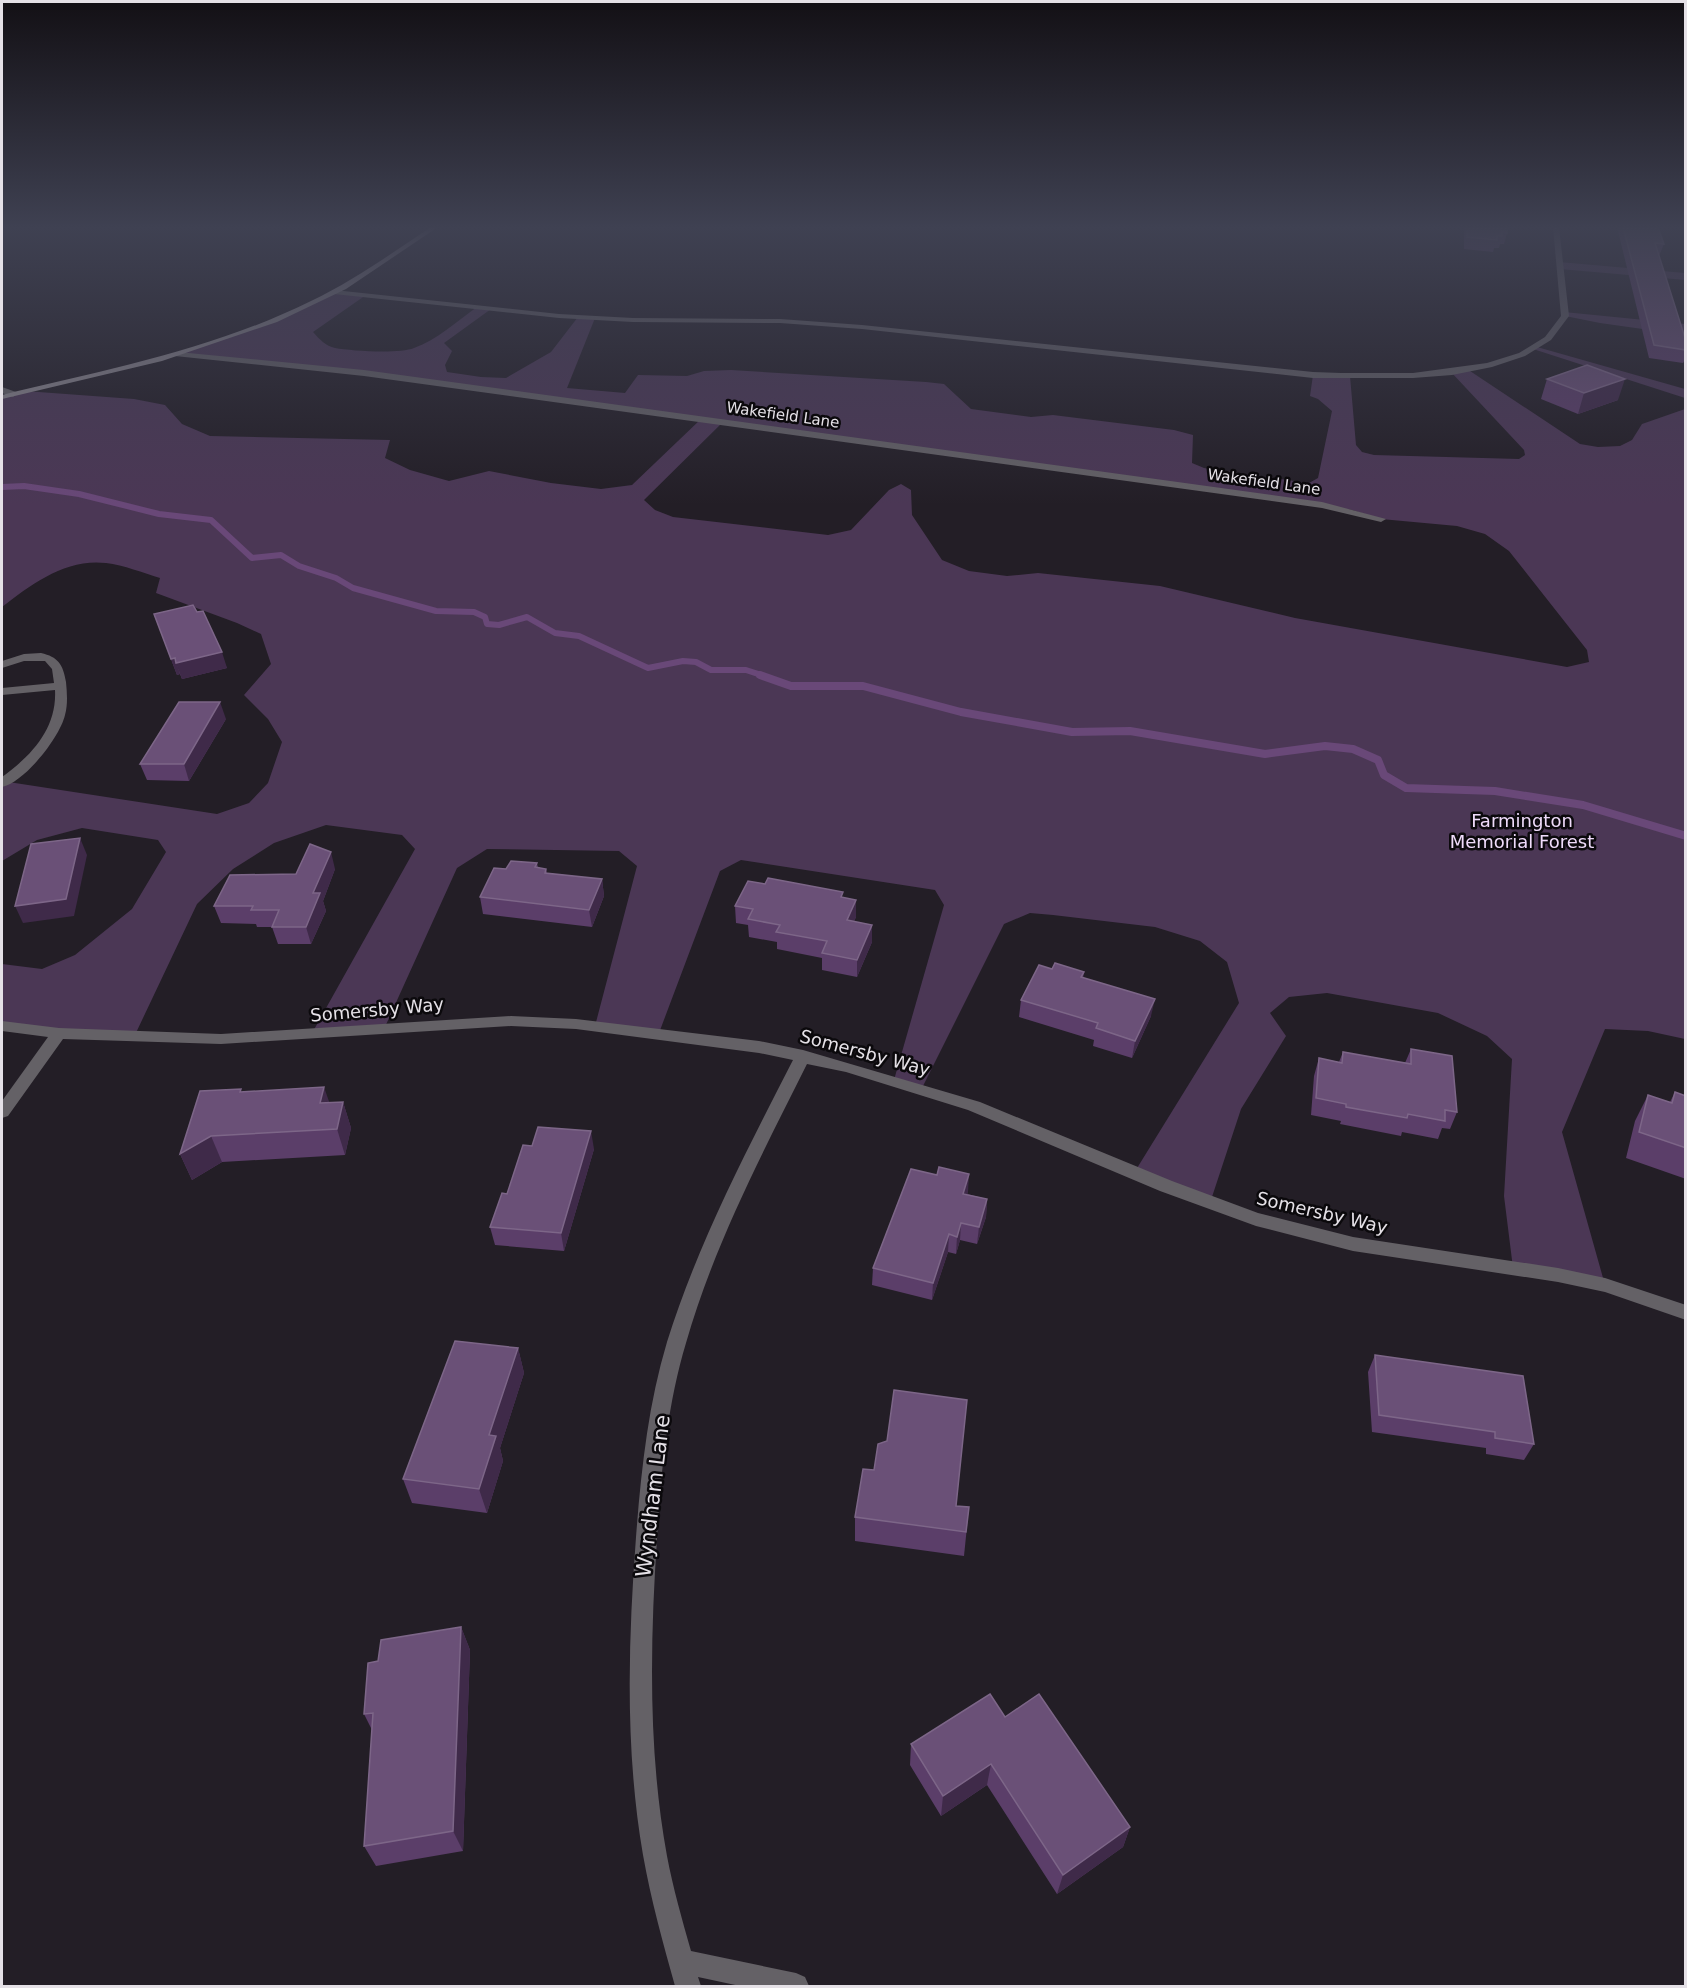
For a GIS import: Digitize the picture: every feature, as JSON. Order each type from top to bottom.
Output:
[{"type":"street","points":[[2,397],[178,354],[274,320]]},
{"type":"street","points":[[629,320],[780,321],[862,327],[1313,375],[1374,377],[1431,374],[1467,369],[1526,353],[1548,341],[1559,329],[1563,320]]},
{"type":"street","name":"Wakefield Lane","points":[[178,354],[375,374],[1322,505],[1381,519]]},
{"type":"street","points":[[2,390],[13,394]]},
{"type":"street","points":[[2,665],[23,658],[51,660],[57,664],[60,686],[58,717],[51,732],[38,750],[2,783]]},
{"type":"street","points":[[2,692],[60,686]]},
{"type":"street","name":"Somersby Way","points":[[2,1026],[59,1033],[220,1039],[511,1021],[576,1024],[671,1034],[802,1056],[894,1080],[974,1106],[1166,1186],[1256,1219],[1353,1244],[1558,1275],[1605,1285],[1686,1313]]},
{"type":"street","points":[[2,1112],[59,1033]]},
{"type":"street","name":"Wyndham Lane","points":[[688,1986],[652,1836],[641,1704],[643,1584],[653,1455],[676,1345],[703,1265],[735,1191],[802,1056]]},
{"type":"street","points":[[681,1961],[796,1986]]},
{"type":"green space","name":"Farmington Memorial Forest","points":[[273,320],[331,320],[313,332],[329,346],[363,351],[398,351],[414,348],[431,340],[460,320],[476,320],[444,343],[452,351],[445,365],[447,372],[506,378],[551,352],[576,320],[594,320],[567,388],[625,393],[638,375],[687,376],[704,371],[731,370],[944,384],[971,409],[1031,417],[1053,415],[1174,430],[1193,435],[1192,463],[1204,468],[1309,483],[1318,478],[1332,411],[1318,399],[1310,396],[1313,375],[1350,376],[1356,445],[1362,452],[1374,455],[1519,459],[1525,455],[1524,450],[1451,372],[1467,369],[1580,444],[1598,447],[1620,446],[1632,440],[1642,424],[1685,409],[1685,1039],[1648,1031],[1605,1029],[1562,1132],[1605,1285],[1513,1268],[1504,1196],[1512,1059],[1487,1036],[1438,1013],[1327,993],[1289,997],[1270,1013],[1286,1036],[1241,1109],[1210,1203],[1134,1173],[1239,1003],[1227,962],[1200,941],[1155,927],[1030,913],[1004,924],[922,1088],[894,1080],[944,905],[935,890],[741,860],[720,871],[659,1033],[595,1026],[637,866],[619,851],[487,849],[457,868],[384,1029],[311,1035],[415,849],[402,835],[326,825],[274,843],[233,869],[197,904],[134,1037],[59,1033],[2,1026],[2,964],[42,969],[75,955],[132,909],[166,852],[158,840],[82,828],[37,840],[2,861],[2,781],[217,814],[249,803],[268,783],[282,742],[268,719],[244,695],[271,664],[261,634],[156,593],[160,578],[113,564],[77,565],[50,574],[2,607],[2,397],[25,391],[134,399],[165,405],[182,424],[210,436],[390,440],[385,458],[410,470],[449,481],[489,471],[551,483],[601,489],[632,485],[701,419],[364,373],[178,354],[253,329]],"holes":[[[723,422],[1352,510],[1381,519],[1457,526],[1485,534],[1509,551],[1587,650],[1589,662],[1567,667],[1295,618],[1160,586],[1038,573],[1007,576],[969,571],[942,560],[912,515],[911,490],[901,484],[889,490],[851,530],[828,535],[673,517],[655,510],[644,500]]]},
{"type":"green space","points":[[1584,320],[1642,320],[1685,324],[1685,335]]},
{"type":"green space","points":[[1537,347],[1685,389],[1685,398],[1533,349]]},
{"type":"building","points":[[1647,320],[1679,320],[1686,341],[1686,350],[1654,345]]},
{"type":"building","points":[[1587,365],[1625,379],[1584,393],[1547,379]]},
{"type":"building","points":[[193,605],[197,612],[203,611],[222,652],[176,663],[175,658],[171,659],[154,614]]},
{"type":"building","points":[[179,702],[220,702],[184,764],[140,764]]},
{"type":"building","points":[[80,838],[66,899],[15,906],[31,844]]},
{"type":"building","points":[[310,844],[331,852],[313,893],[320,893],[306,927],[272,927],[279,910],[251,910],[253,906],[214,906],[230,875],[296,874]]},
{"type":"building","points":[[511,861],[537,863],[535,867],[546,869],[545,873],[602,879],[589,910],[480,897],[494,868],[506,869]]},
{"type":"building","points":[[768,878],[843,892],[841,897],[856,900],[847,920],[872,925],[857,960],[822,953],[827,941],[776,932],[780,925],[748,919],[753,909],[735,906],[748,881],[765,884]]},
{"type":"building","points":[[1055,963],[1084,972],[1081,977],[1155,999],[1135,1041],[1096,1028],[1098,1023],[1021,1000],[1039,965],[1052,969]]},
{"type":"building","points":[[1411,1049],[1452,1056],[1457,1112],[1445,1110],[1445,1121],[1408,1114],[1407,1118],[1346,1107],[1346,1104],[1316,1098],[1319,1058],[1342,1063],[1343,1052],[1411,1064]]},
{"type":"building","points":[[324,1087],[320,1103],[343,1102],[337,1129],[211,1136],[180,1154],[200,1091],[241,1089],[240,1092]]},
{"type":"building","points":[[1675,1092],[1686,1096],[1686,1148],[1639,1132],[1648,1095],[1672,1103]]},
{"type":"building","points":[[538,1127],[591,1131],[561,1233],[490,1227],[502,1193],[507,1194],[523,1145],[532,1146]]},
{"type":"building","points":[[939,1167],[969,1174],[963,1194],[987,1199],[979,1227],[961,1223],[957,1237],[949,1234],[933,1283],[873,1268],[911,1169],[937,1175]]},
{"type":"building","points":[[455,1341],[518,1348],[489,1435],[496,1436],[479,1489],[403,1479]]},
{"type":"building","points":[[1375,1355],[1523,1376],[1534,1444],[1495,1438],[1495,1432],[1379,1415]]},
{"type":"building","points":[[894,1390],[967,1400],[956,1506],[969,1507],[966,1532],[855,1517],[863,1469],[874,1470],[878,1444],[887,1441]]},
{"type":"building","points":[[461,1627],[453,1831],[364,1846],[373,1713],[364,1714],[368,1663],[378,1661],[381,1640]]},
{"type":"building","points":[[990,1694],[1005,1717],[1039,1694],[1130,1827],[1063,1875],[991,1764],[943,1796],[911,1744]]},
{"type":"waterway","points":[[2,487],[24,486],[79,494],[159,514],[211,520],[252,558],[281,555],[299,566],[336,578],[353,588],[436,611],[474,612],[485,617],[487,624],[499,625],[527,617],[555,633],[579,636],[648,668],[683,661],[696,662],[711,670],[746,670],[764,676]]},
{"type":"waterway","points":[[760,675],[791,686],[863,686],[961,712],[1072,732],[1130,731],[1265,754],[1325,746],[1353,749],[1378,760],[1384,775],[1406,788],[1495,791],[1583,805],[1686,836]]}]
